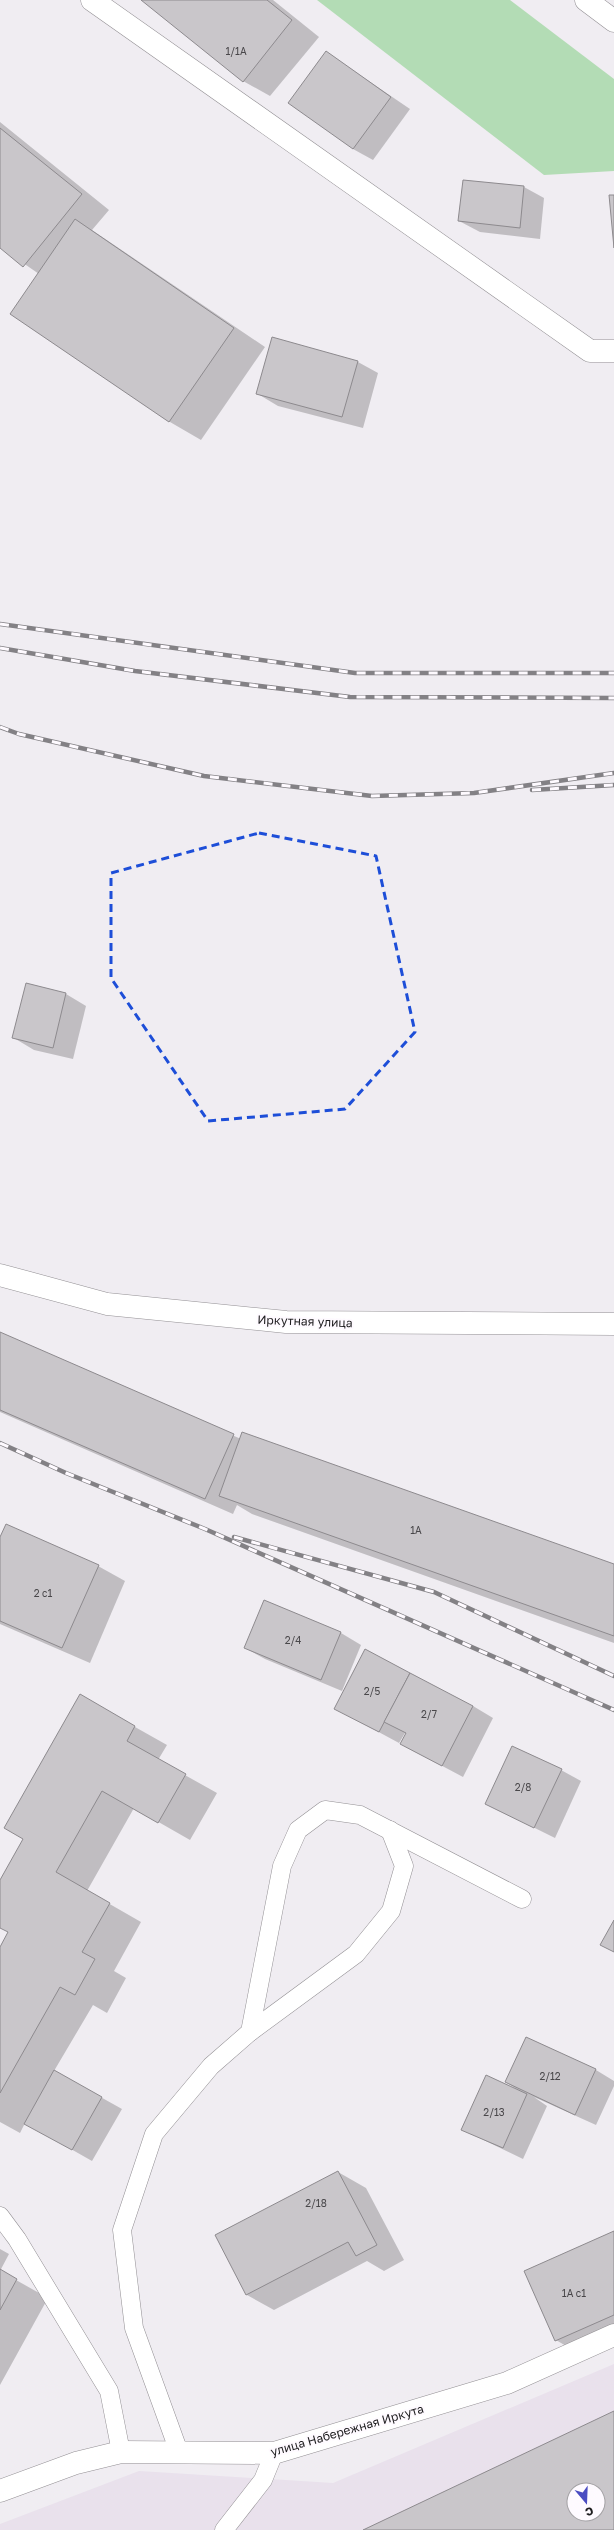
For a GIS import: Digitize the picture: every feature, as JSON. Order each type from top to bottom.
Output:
[{"type":"street","points":[[92,0],[590,351],[614,351]]},
{"type":"street","points":[[586,0],[614,21]]},
{"type":"street","name":"Иркутная улица","points":[[0,1275],[107,1304],[286,1322],[614,1324]]},
{"type":"street","name":"улица Набережная Иркута","points":[[0,2491],[76,2463],[121,2452],[274,2454],[507,2383],[614,2335]]},
{"type":"lane","points":[[250,2032],[282,1866],[298,1830],[325,1810],[360,1815],[522,1899]]},
{"type":"lane","points":[[180,2452],[134,2328],[122,2230],[154,2134],[211,2066],[250,2032],[356,1954],[391,1911],[404,1866],[390,1830]]},
{"type":"lane","points":[[0,2216],[17,2239],[109,2391],[121,2452]]},
{"type":"lane","points":[[224,2530],[263,2480],[274,2454]]},
{"type":"highlighted area","points":[[259,833],[376,856],[415,1032],[345,1109],[208,1121],[111,978],[111,873]]},
{"type":"shaded area","points":[[614,2364],[614,2530],[0,2530],[0,2524],[139,2471],[333,2483]]},
{"type":"green space","points":[[317,0],[510,0],[614,79],[614,171],[544,175]]},
{"type":"building","points":[[141,0],[267,0],[292,20],[243,82]]},
{"type":"building","points":[[326,51],[391,97],[353,149],[288,103]]},
{"type":"building","points":[[0,128],[82,194],[23,267],[0,248]]},
{"type":"building","points":[[463,180],[524,186],[520,228],[458,221]]},
{"type":"building","points":[[609,195],[614,195],[614,248]]},
{"type":"building","points":[[75,219],[234,328],[169,422],[10,314]]},
{"type":"building","points":[[272,337],[358,361],[342,417],[256,394]]},
{"type":"building","points":[[26,983],[66,993],[53,1048],[12,1038]]},
{"type":"building","points":[[0,1332],[234,1434],[205,1499],[0,1410]]},
{"type":"building","points":[[242,1432],[614,1564],[614,1636],[219,1496]]},
{"type":"building","points":[[6,1524],[99,1565],[62,1648],[0,1621],[0,1537]]},
{"type":"building","points":[[264,1600],[341,1632],[321,1680],[244,1648]]},
{"type":"building","points":[[365,1649],[410,1673],[379,1732],[334,1709]]},
{"type":"building","points":[[410,1673],[473,1706],[442,1766],[400,1744],[406,1733],[384,1722]]},
{"type":"building","points":[[80,1694],[135,1726],[127,1741],[186,1774],[158,1823],[102,1791],[56,1872],[110,1903],[82,1952],[95,1959],[75,1995],[60,1987],[0,2093],[0,1947],[8,1932],[0,1928],[0,1880],[23,1839],[4,1828]]},
{"type":"building","points":[[512,1746],[562,1769],[534,1828],[485,1804]]},
{"type":"building","points":[[614,1920],[614,1952],[600,1945]]},
{"type":"building","points":[[526,2037],[596,2069],[575,2115],[505,2082]]},
{"type":"building","points":[[54,2070],[102,2097],[72,2150],[24,2124]]},
{"type":"building","points":[[486,2075],[527,2094],[503,2148],[461,2130]]},
{"type":"building","points":[[338,2171],[377,2245],[356,2256],[348,2242],[246,2295],[215,2235]]},
{"type":"building","points":[[614,2231],[614,2315],[555,2341],[524,2271]]},
{"type":"building","points":[[0,2269],[17,2279],[0,2310]]},
{"type":"building","points":[[614,2411],[614,2530],[363,2530]]},
{"type":"railway","points":[[0,624],[355,673],[614,673]]},
{"type":"railway","points":[[0,648],[135,671],[350,697],[614,698]]},
{"type":"railway","points":[[0,727],[19,734],[204,776],[372,796],[474,793],[614,773]]},
{"type":"railway","points":[[532,790],[614,785]]},
{"type":"railway","points":[[0,1443],[66,1473],[205,1529],[614,1710]]},
{"type":"railway","points":[[234,1537],[434,1592],[614,1676]]}]
